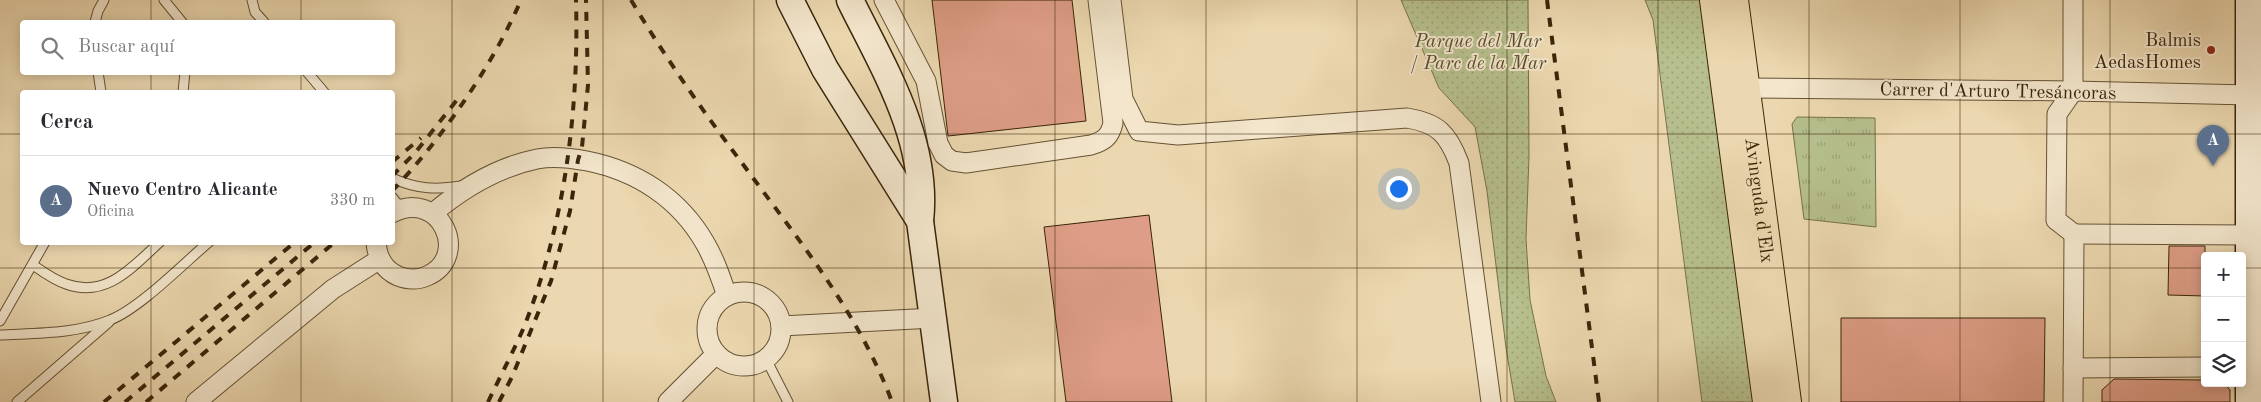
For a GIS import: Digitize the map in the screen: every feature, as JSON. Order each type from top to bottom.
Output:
[{"type":"main road","name":"Avinguda d'Elx","points":[[1714,0],[1767,402]]},
{"type":"main road","name":"Avinguda d'Elx","points":[[1734,0],[1787,402]]},
{"type":"street","points":[[790,0],[826,69],[920,221]]},
{"type":"street","points":[[850,0],[888,76],[913,139],[922,177],[923,201],[920,221],[944,402]]},
{"type":"street","points":[[884,0],[926,81],[938,143],[944,156],[952,161],[966,163],[1091,146],[1104,141],[1111,132],[1113,123],[1098,0]]},
{"type":"street","points":[[1111,0],[1123,99],[1139,131],[1178,135],[1408,118],[1425,121],[1441,130],[1453,146],[1459,163],[1491,402]]},
{"type":"street","points":[[2073,0],[2073,91],[2056,114],[2056,220],[2074,234],[2251,235]]},
{"type":"street","points":[[2249,0],[2251,235],[2251,367],[2249,402]]},
{"type":"street","name":"Carrer d'Arturo Tresáncoras","points":[[1746,88],[2073,91],[2250,95]]},
{"type":"street","points":[[433,213],[474,184],[511,166],[539,159],[578,160],[627,172],[650,184],[672,201],[690,221],[705,243],[727,296]]},
{"type":"street","points":[[196,402],[378,251],[392,272],[408,279],[420,278],[436,270],[446,256],[449,244],[447,232],[442,221],[433,213],[423,208],[395,206]]},
{"type":"street","points":[[2073,402],[2074,234]]},
{"type":"street","points":[[2251,235],[2258,263],[2261,338]]},
{"type":"street","points":[[745,292],[762,297],[771,304],[778,315],[780,326],[777,344],[766,359],[756,364],[740,366],[725,361],[716,354],[710,345],[707,334],[708,322],[715,307],[727,296],[745,292]]},
{"type":"street","points":[[780,326],[934,318]]},
{"type":"street","points":[[668,402],[716,354]]},
{"type":"street","points":[[2073,368],[2201,367]]},
{"type":"lane","points":[[96,20],[98,10],[104,0]]},
{"type":"lane","points":[[164,0],[180,20]]},
{"type":"lane","points":[[252,0],[255,12],[262,20]]},
{"type":"lane","points":[[98,75],[101,90]]},
{"type":"lane","points":[[184,90],[185,75]]},
{"type":"lane","points":[[310,75],[322,90]]},
{"type":"lane","points":[[395,179],[419,188],[438,190],[474,184]]},
{"type":"lane","points":[[0,321],[43,245]]},
{"type":"lane","points":[[32,265],[67,285],[83,287],[104,286],[119,278],[157,245]]},
{"type":"lane","points":[[17,402],[110,320],[135,305],[205,245]]},
{"type":"lane","points":[[0,336],[59,332],[110,320]]},
{"type":"lane","points":[[766,359],[788,402]]},
{"type":"green space","name":"Parque del Mar / Parc de la Mar","points":[[1401,0],[1528,0],[1529,156],[1526,239],[1530,300],[1546,376],[1556,402],[1515,402],[1506,348],[1487,191],[1475,127],[1439,88]]},
{"type":"green space","points":[[1645,0],[1706,0],[1758,402],[1702,402],[1653,20]]},
{"type":"green space","points":[[1797,117],[1875,118],[1876,227],[1804,219],[1792,124]]},
{"type":"building","points":[[932,0],[1072,0],[1086,121],[948,136]]},
{"type":"building","points":[[1149,215],[1172,402],[1066,402],[1044,227]]},
{"type":"building","points":[[2169,246],[2205,246],[2205,252],[2201,252],[2201,296],[2168,295]]},
{"type":"building","points":[[1841,318],[2045,318],[2044,402],[1841,402]]},
{"type":"building","points":[[2114,379],[2201,380],[2201,387],[2227,387],[2230,390],[2230,402],[2102,402],[2102,390]]},
{"type":"railway","points":[[395,188],[429,149],[481,76],[521,0]]},
{"type":"railway","points":[[488,402],[524,327],[550,248],[559,207],[572,125],[575,83],[576,0]]},
{"type":"railway","points":[[499,402],[512,377],[551,281],[570,211],[578,160],[582,147],[588,85],[586,0]]},
{"type":"railway","points":[[631,0],[698,103],[805,248],[845,307],[878,369],[892,402]]},
{"type":"railway","points":[[1547,0],[1599,402]]},
{"type":"railway","points":[[395,173],[415,153],[460,96]]},
{"type":"railway","points":[[395,160],[421,138]]},
{"type":"railway","points":[[104,402],[291,245]]},
{"type":"railway","points":[[125,402],[311,245]]},
{"type":"railway","points":[[146,402],[331,245]]},
{"type":"place","name":"Balmis AedasHomes","points":[[2211,50]]},
{"type":"place","name":"Nuevo Centro Alicante","points":[[2213,166]]}]
